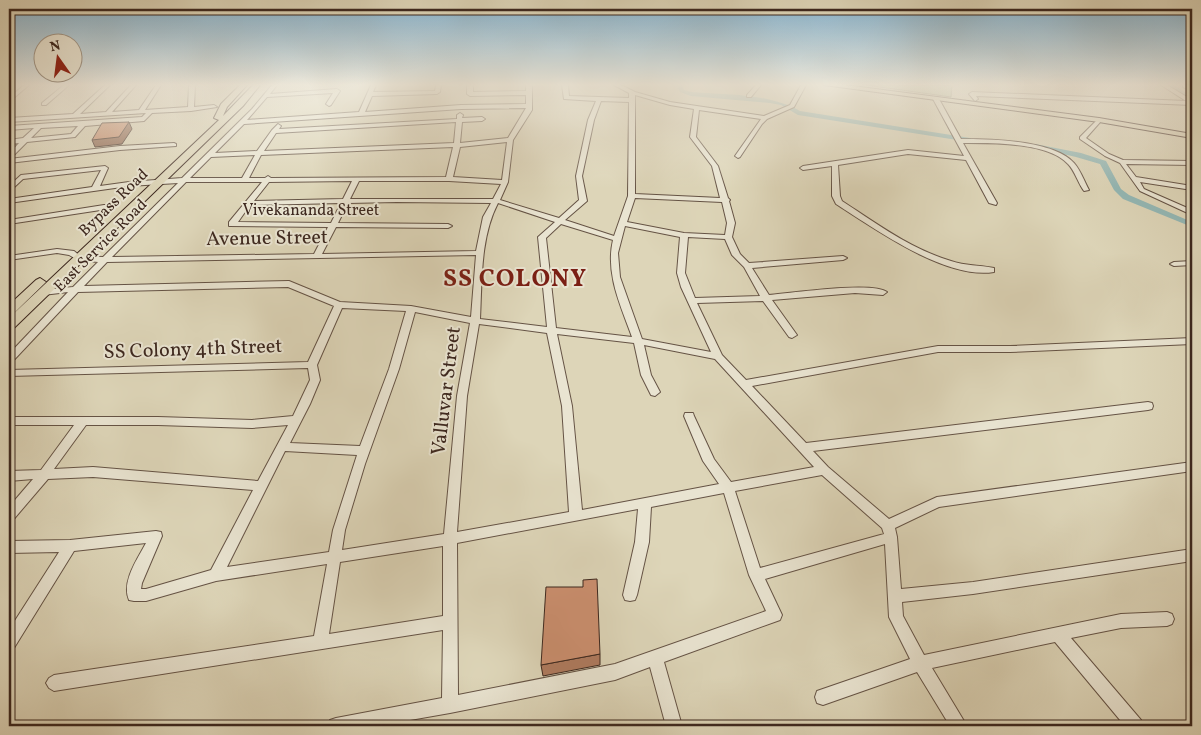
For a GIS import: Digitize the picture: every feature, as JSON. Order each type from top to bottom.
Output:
[{"type":"main road","name":"Bypass Road","points":[[9,310],[75,255],[220,119]]},
{"type":"main road","points":[[1094,119],[1192,136]]},
{"type":"main road","name":"Bypass Road","points":[[9,325],[43,292],[75,255]]},
{"type":"street","points":[[9,128],[140,119]]},
{"type":"street","name":"East Service Road","points":[[9,360],[76,288],[107,260],[244,119]]},
{"type":"street","points":[[241,122],[279,119]]},
{"type":"street","points":[[245,179],[259,153],[283,119]]},
{"type":"street","points":[[274,131],[468,119]]},
{"type":"street","name":"Valluvar Street","points":[[450,705],[450,539],[462,396],[475,321],[480,253],[487,217],[497,202],[505,182],[510,140],[523,119]]},
{"type":"street","points":[[576,515],[567,406],[552,332],[542,237],[559,220],[583,201],[579,176],[591,119]]},
{"type":"street","points":[[633,119],[634,158],[632,196],[614,253],[616,277],[638,341],[646,375],[655,392]]},
{"type":"street","points":[[696,119],[694,137],[715,166],[731,223],[728,237],[736,255],[747,266],[766,298],[792,335]]},
{"type":"street","points":[[738,156],[764,119]]},
{"type":"street","points":[[947,119],[993,203]]},
{"type":"street","points":[[449,179],[457,145],[460,120]]},
{"type":"street","points":[[1099,120],[1082,138],[1107,155],[1122,162],[1142,190],[1192,213]]},
{"type":"street","points":[[9,159],[69,145],[83,124]]},
{"type":"street","points":[[9,159],[39,126]]},
{"type":"street","points":[[958,139],[1014,143],[1056,154],[1070,162],[1086,190]]},
{"type":"street","points":[[9,142],[25,140],[120,148],[174,145]]},
{"type":"street","points":[[210,155],[457,145],[510,140]]},
{"type":"street","points":[[115,158],[120,148]]},
{"type":"street","points":[[803,168],[908,152],[968,158]]},
{"type":"street","points":[[1122,162],[1137,160],[1192,163]]},
{"type":"street","points":[[835,163],[836,196],[840,202],[912,248],[954,265],[991,270]]},
{"type":"street","points":[[9,190],[21,177],[105,168],[95,189]]},
{"type":"street","points":[[9,201],[95,189],[186,180],[268,178],[449,179],[505,182]]},
{"type":"street","name":"Vivekananda Street","points":[[268,178],[232,224],[448,226]]},
{"type":"street","points":[[316,256],[357,179]]},
{"type":"street","points":[[1135,179],[1192,188]]},
{"type":"street","points":[[632,196],[726,200]]},
{"type":"street","points":[[250,203],[345,200],[497,202],[617,239]]},
{"type":"street","points":[[9,222],[104,207]]},
{"type":"street","points":[[622,224],[684,235],[728,237]]},
{"type":"street","points":[[684,235],[681,273],[718,356],[824,470],[890,531],[896,618],[920,663],[959,726]]},
{"type":"street","name":"Avenue Street","points":[[9,258],[56,251],[107,260],[480,253]]},
{"type":"street","points":[[747,266],[843,258]]},
{"type":"street","points":[[1174,264],[1192,263]]},
{"type":"street","points":[[43,292],[76,288],[289,284],[339,305],[412,309],[475,321],[552,332],[638,341],[718,356]]},
{"type":"street","points":[[692,301],[766,298],[855,290],[883,292]]},
{"type":"street","name":"SS Colony 4th Street","points":[[9,373],[312,365],[339,305]]},
{"type":"street","points":[[320,643],[340,530],[412,309]]},
{"type":"street","points":[[745,384],[938,349],[1030,349],[1192,342]]},
{"type":"street","points":[[216,575],[297,420],[314,380],[312,365]]},
{"type":"street","points":[[803,448],[1148,406]]},
{"type":"street","points":[[336,726],[614,672],[775,615],[756,575],[728,487],[709,461],[689,416]]},
{"type":"street","points":[[9,421],[158,421],[252,424],[297,420]]},
{"type":"street","points":[[9,516],[43,476],[82,422]]},
{"type":"street","points":[[283,447],[365,451]]},
{"type":"street","points":[[756,575],[890,531],[937,502],[1192,466]]},
{"type":"street","points":[[9,547],[70,546],[156,536],[132,591],[134,595],[146,595],[216,575],[450,539],[824,470]]},
{"type":"street","points":[[9,476],[43,476],[93,472],[261,486]]},
{"type":"street","points":[[630,596],[642,542],[645,502]]},
{"type":"street","points":[[9,643],[70,546]]},
{"type":"street","points":[[894,596],[973,588],[1192,555]]},
{"type":"street","points":[[823,697],[920,663],[1059,635],[1121,620],[1167,619]]},
{"type":"street","points":[[54,683],[450,622]]},
{"type":"street","points":[[1059,635],[1134,726]]},
{"type":"street","points":[[656,658],[674,726]]},
{"type":"building","points":[[129,122],[119,137],[92,140],[102,123]]},
{"type":"building","points":[[597,579],[600,654],[541,665],[546,587],[583,587],[583,580]]},
{"type":"waterway","points":[[838,119],[970,140]]},
{"type":"waterway","points":[[1035,146],[1078,155],[1103,163],[1118,190],[1126,197],[1192,225]]},
{"type":"district","name":"SS COLONY","points":[[515,279]]}]
